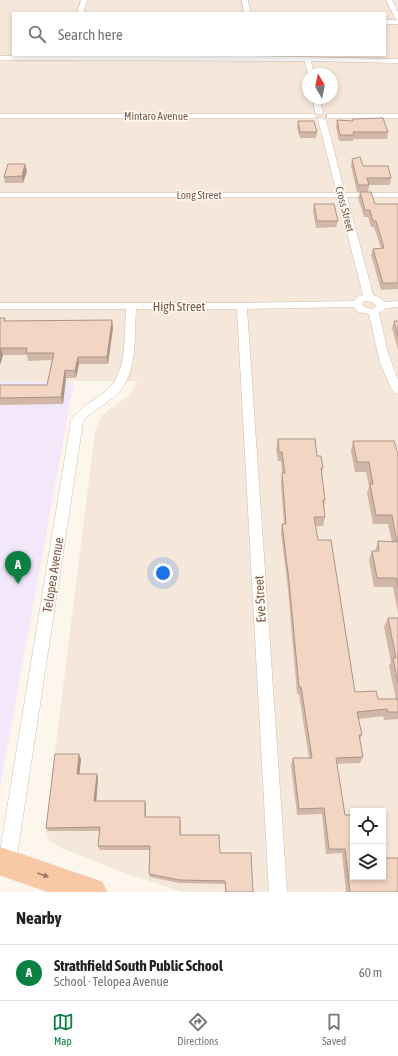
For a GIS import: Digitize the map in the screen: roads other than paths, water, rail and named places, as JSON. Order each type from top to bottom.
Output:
[{"type":"highway","points":[[3,862],[92,892]]},
{"type":"street","points":[[80,12],[84,0]]},
{"type":"street","points":[[245,0],[248,12]]},
{"type":"street","points":[[389,0],[398,18]]},
{"type":"street","points":[[386,22],[398,22]]},
{"type":"street","points":[[0,58],[253,57],[308,60],[398,61]]},
{"type":"street","points":[[308,60],[309,68]]},
{"type":"street","name":"Cross Street","points":[[317,104],[318,116],[369,298]]},
{"type":"street","name":"Mintaro Avenue","points":[[0,116],[318,116]]},
{"type":"street","points":[[318,116],[327,119],[330,116],[398,116]]},
{"type":"street","name":"Long Street","points":[[0,195],[398,195]]},
{"type":"street","points":[[398,304],[378,308],[362,310],[357,304],[359,300],[369,298],[377,300],[378,308],[384,362],[390,378],[398,390]]},
{"type":"street","name":"High Street","points":[[0,306],[242,306],[357,304]]},
{"type":"street","name":"Telopea Avenue","points":[[3,862],[15,815],[77,421],[81,415],[116,388],[120,382],[126,368],[131,306]]},
{"type":"street","name":"Eve Street","points":[[242,306],[278,892]]},
{"type":"place","name":"Strathfield South Public School","points":[[18,584]]}]
